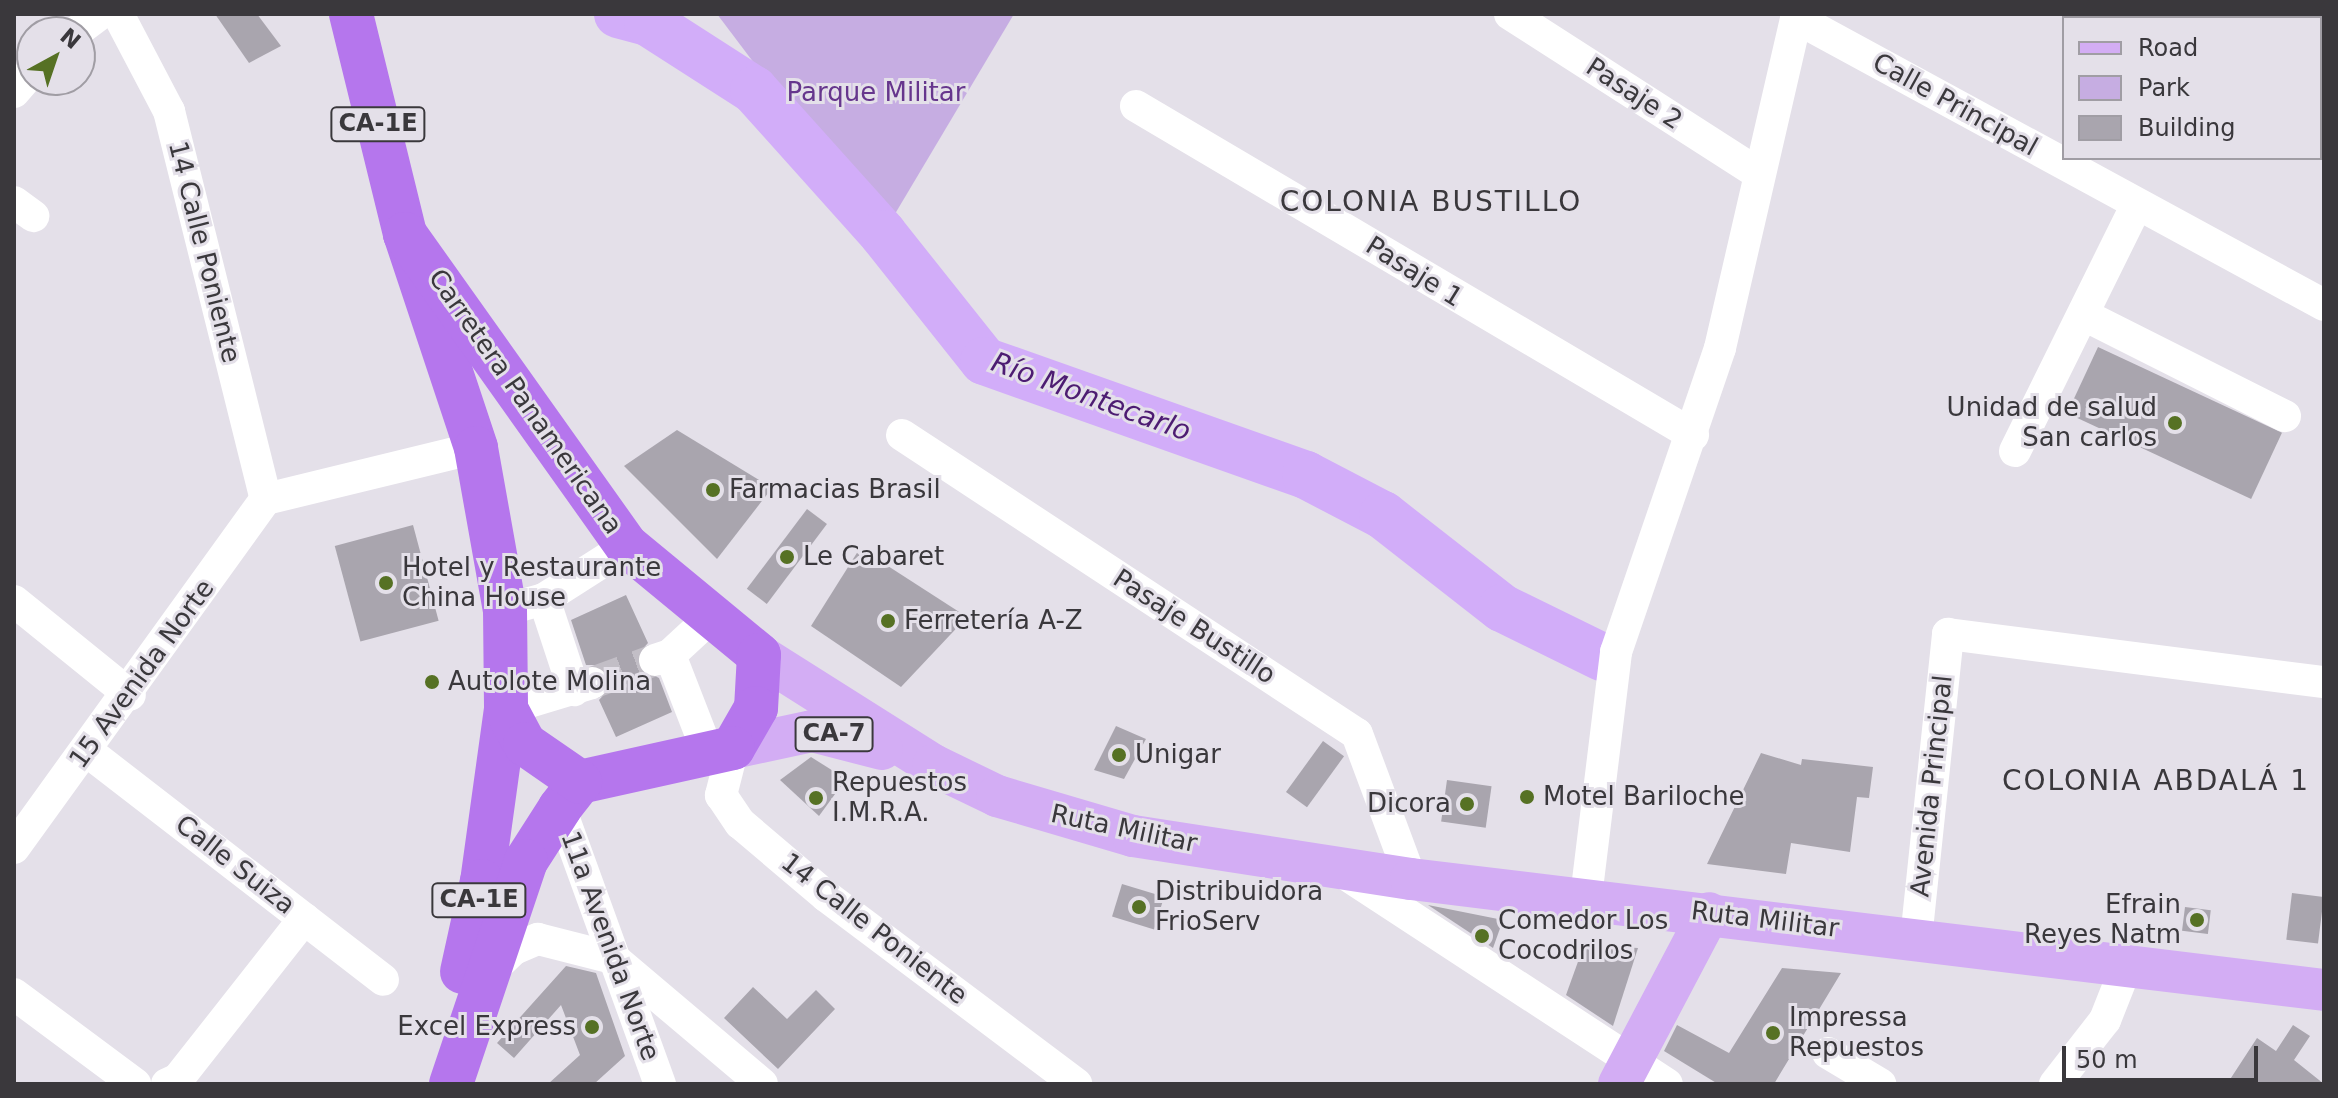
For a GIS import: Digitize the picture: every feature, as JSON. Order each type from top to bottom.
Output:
[{"type":"highway","name":"Carretera Panamericana","points":[[351,14],[405,234],[524,604],[506,709]]},
{"type":"highway","name":"Carretera Panamericana","points":[[405,234],[627,546],[709,619],[759,655]]},
{"type":"highway","points":[[476,448],[545,431]]},
{"type":"highway","points":[[506,709],[525,744],[570,795],[720,750],[756,708],[759,655]]},
{"type":"highway","name":"CA-1E","points":[[422,1084],[476,914],[506,709]]},
{"type":"highway","name":"CA-1E","points":[[451,1084],[526,861],[570,795]]},
{"type":"main road","name":"Ruta Militar","points":[[759,655],[933,765],[997,796],[1091,826],[1411,879],[1586,897],[2324,990]]},
{"type":"main road","name":"Ruta Militar","points":[[720,750],[812,731],[933,765]]},
{"type":"main road","points":[[1625,1073],[1709,913]]},
{"type":"street","name":"14 Calle Poniente","points":[[118,14],[169,111],[266,499]]},
{"type":"street","name":"Pasaje 2","points":[[1510,14],[1758,173]]},
{"type":"street","points":[[1586,897],[1616,652],[1693,435],[1720,348],[1758,173],[1797,16]]},
{"type":"street","name":"Calle Principal","points":[[1797,16],[2324,305]]},
{"type":"street","name":"Pasaje 1","points":[[1136,106],[1693,435]]},
{"type":"street","points":[[2015,451],[2137,204]]},
{"type":"street","points":[[2084,315],[2285,416]]},
{"type":"street","name":"Pasaje Bustillo","points":[[902,435],[1357,734],[1411,879]]},
{"type":"street","points":[[266,499],[476,448]]},
{"type":"street","name":"15 Avenida Norte","points":[[17,838],[130,695],[266,499]]},
{"type":"street","points":[[506,709],[583,687],[524,604],[627,546]]},
{"type":"street","points":[[14,601],[130,695]]},
{"type":"street","points":[[709,619],[663,657],[720,750]]},
{"type":"street","name":"Avenida Principal","points":[[1916,939],[1948,634],[2324,682]]},
{"type":"street","name":"14 Calle Poniente","points":[[720,750],[721,795],[740,823],[826,896],[1076,1084]]},
{"type":"street","name":"Calle Suiza","points":[[87,751],[383,980]]},
{"type":"street","name":"11a Avenida Norte","points":[[570,795],[613,958],[660,1084]]},
{"type":"street","points":[[1337,868],[1625,1073],[1667,1084]]},
{"type":"street","points":[[167,1084],[178,1079],[304,919]]},
{"type":"street","points":[[491,971],[514,949],[538,939],[613,958],[762,1084]]},
{"type":"street","points":[[2055,1084],[2105,1020],[2126,967]]},
{"type":"street","points":[[14,994],[135,1084]]},
{"type":"street","points":[[1828,1053],[1880,1084]]},
{"type":"green space","name":"Parque Militar","points":[[717,14],[1014,14],[883,234]]},
{"type":"building","points":[[215,14],[257,14],[281,46],[249,63]]},
{"type":"building","name":"Unidad de salud San carlos","points":[[2098,347],[2282,433],[2251,499],[2067,413]]},
{"type":"building","points":[[677,430],[772,488],[717,559],[624,466]]},
{"type":"building","name":"Le Cabaret","points":[[807,509],[827,524],[767,604],[747,589]]},
{"type":"building","name":"Hotel y Restaurante China House","points":[[413,525],[439,621],[360,642],[335,546]]},
{"type":"building","name":"Ferretería A-Z","points":[[860,548],[967,617],[901,687],[811,626]]},
{"type":"building","points":[[626,595],[648,643],[637,655],[637,667],[659,678],[672,712],[616,737],[599,700],[610,688],[610,677],[597,665],[586,665],[571,620]]},
{"type":"building","name":"Unigar","points":[[1116,726],[1146,739],[1124,779],[1094,770]]},
{"type":"building","points":[[1323,741],[1344,756],[1307,807],[1286,792]]},
{"type":"building","points":[[1761,753],[1801,765],[1802,759],[1873,767],[1869,798],[1857,797],[1850,852],[1791,843],[1786,874],[1707,864]]},
{"type":"building","name":"Repuestos I.M.R.A.","points":[[811,757],[846,779],[819,816],[780,780]]},
{"type":"building","name":"Dicora","points":[[1447,780],[1492,786],[1486,828],[1441,822]]},
{"type":"building","name":"Distribuidora FrioServ","points":[[1122,884],[1164,897],[1154,929],[1112,917]]},
{"type":"building","points":[[2292,893],[2324,897],[2318,944],[2286,940]]},
{"type":"building","name":"Comedor Los Cocodrilos","points":[[1428,905],[1503,920],[1493,948]]},
{"type":"building","name":"Efrain Reyes Natm","points":[[2185,907],[2211,910],[2208,934],[2182,931]]},
{"type":"building","points":[[1584,945],[1638,948],[1613,1026],[1566,995]]},
{"type":"building","name":"Excel Express","points":[[566,966],[596,973],[625,1056],[594,1084],[548,1084],[580,1055],[561,1005],[514,1058],[497,1043]]},
{"type":"building","name":"Impressa Repuestos","points":[[1782,968],[1841,973],[1774,1084],[1718,1084],[1664,1051],[1677,1025],[1729,1053]]},
{"type":"building","points":[[753,987],[787,1019],[816,990],[835,1009],[778,1069],[724,1018]]},
{"type":"building","points":[[2293,1025],[2310,1036],[2294,1060],[2324,1084],[2227,1084],[2257,1038],[2276,1051]]},
{"type":"waterway","name":"Río Montecarlo","points":[[618,14],[648,22],[754,90],[883,234],[984,361],[1306,475],[1383,515],[1502,608],[1602,657]]},
{"type":"tunnel","points":[[592,683],[655,660]]},
{"type":"place","name":"Unidad de salud San carlos","points":[[2175,423]]},
{"type":"place","name":"Farmacias Brasil","points":[[713,490]]},
{"type":"place","name":"Le Cabaret","points":[[787,557]]},
{"type":"place","name":"Hotel y Restaurante China House","points":[[386,583]]},
{"type":"place","name":"Ferretería A-Z","points":[[888,621]]},
{"type":"place","name":"Autolote Molina","points":[[432,682]]},
{"type":"place","name":"Unigar","points":[[1119,755]]},
{"type":"place","name":"Motel Bariloche","points":[[1527,797]]},
{"type":"place","name":"Repuestos I.M.R.A.","points":[[816,798]]},
{"type":"place","name":"Dicora","points":[[1467,804]]},
{"type":"place","name":"Distribuidora FrioServ","points":[[1139,907]]},
{"type":"place","name":"Efrain Reyes Natm","points":[[2197,920]]},
{"type":"place","name":"Comedor Los Cocodrilos","points":[[1482,936]]},
{"type":"place","name":"Excel Express","points":[[592,1027]]},
{"type":"place","name":"Impressa Repuestos","points":[[1773,1033]]},
{"type":"district","name":"COLONIA BUSTILLO","points":[[1431,202]]},
{"type":"district","name":"COLONIA ABDALÁ 1","points":[[2156,781]]}]
